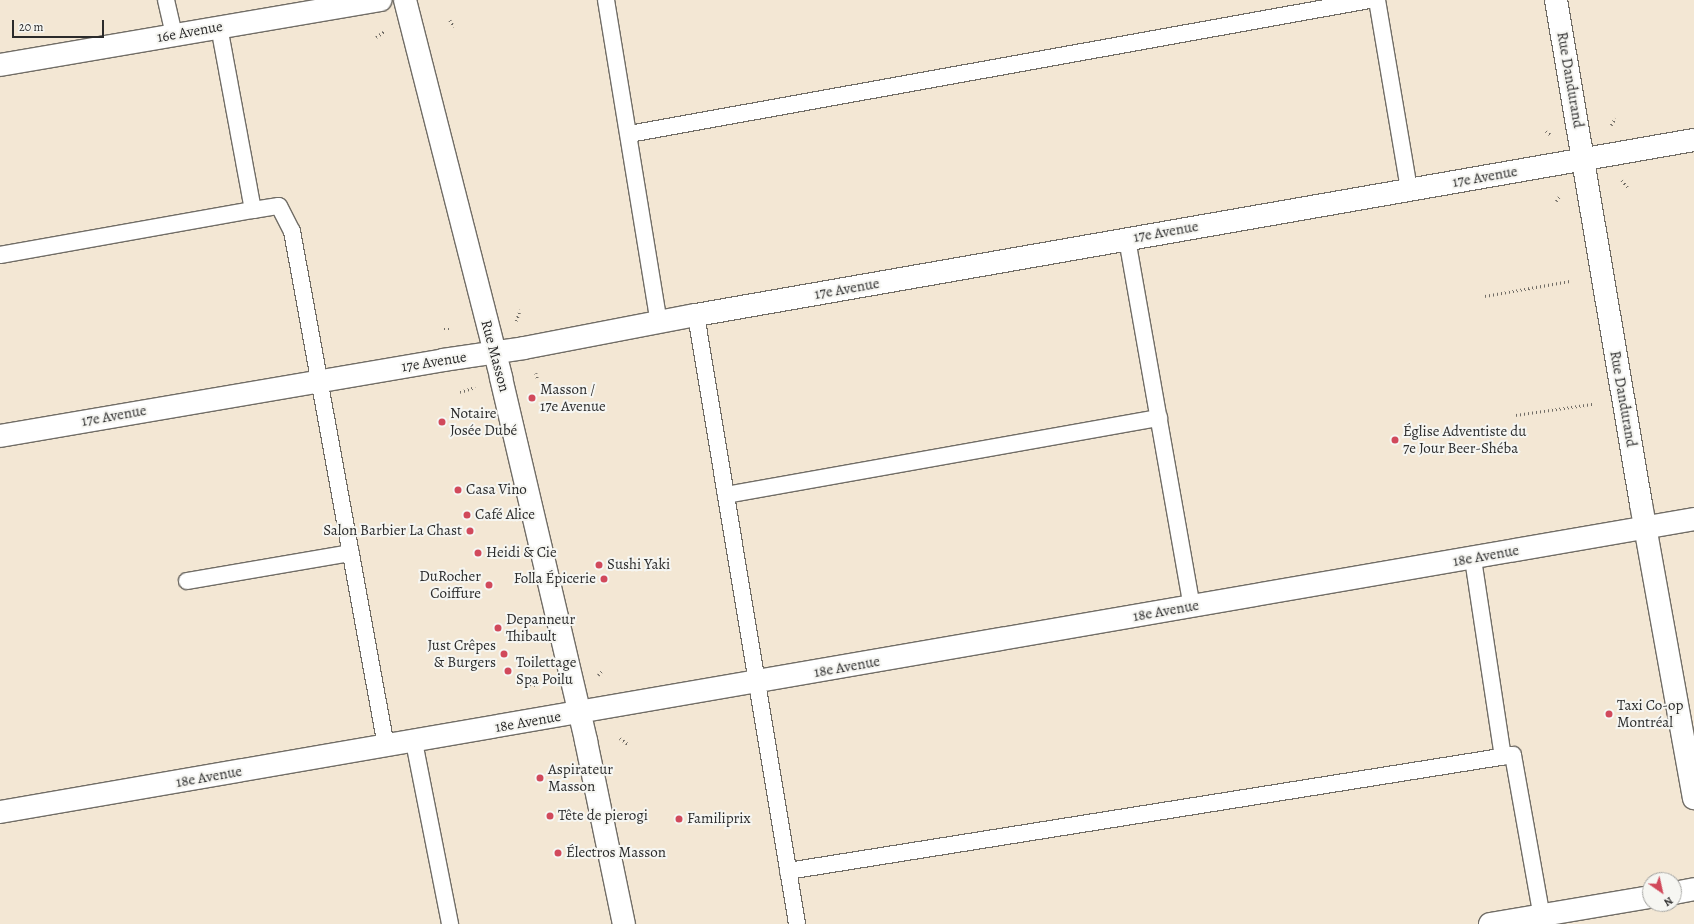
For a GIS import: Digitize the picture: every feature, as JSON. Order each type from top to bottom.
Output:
[{"type":"street","name":"16e Avenue","points":[[0,65],[380,0]]},
{"type":"street","name":"Rue Masson","points":[[406,0],[494,352],[580,714],[624,924]]},
{"type":"street","name":"Rue Dandurand","points":[[1556,0],[1582,159],[1694,798]]},
{"type":"street","name":"17e Avenue","points":[[0,436],[494,352],[696,315],[1694,140]]},
{"type":"street","name":"18e Avenue","points":[[0,812],[580,714],[1473,559],[1694,519]]},
{"type":"street","points":[[1682,891],[1694,889]]},
{"type":"street","points":[[1490,924],[1542,920],[1642,899]]},
{"type":"lane","points":[[166,0],[174,35]]},
{"type":"lane","points":[[606,0],[659,322]]},
{"type":"lane","points":[[628,134],[1369,0]]},
{"type":"lane","points":[[1377,0],[1409,190]]},
{"type":"lane","points":[[219,27],[253,210]]},
{"type":"lane","points":[[0,255],[279,206],[292,231],[386,746]]},
{"type":"lane","points":[[1127,239],[1192,607]]},
{"type":"lane","points":[[696,315],[797,924]]},
{"type":"lane","points":[[726,495],[1159,418]]},
{"type":"lane","points":[[187,581],[351,552]]},
{"type":"lane","points":[[1473,559],[1503,757]]},
{"type":"lane","points":[[414,742],[450,924]]},
{"type":"lane","points":[[788,872],[1512,755],[1542,920]]},
{"type":"path","points":[[450,20],[454,27]]},
{"type":"path","points":[[376,37],[385,31]]},
{"type":"path","points":[[1611,125],[1615,118]]},
{"type":"path","points":[[1621,179],[1629,189]]},
{"type":"path","points":[[1485,296],[1570,281]]},
{"type":"path","points":[[513,326],[520,310]]},
{"type":"path","points":[[444,329],[451,330]]},
{"type":"path","points":[[460,392],[476,387]]},
{"type":"path","points":[[1516,415],[1592,404]]},
{"type":"path","points":[[598,676],[603,670]]},
{"type":"path","points":[[530,684],[536,685]]},
{"type":"path","points":[[620,738],[628,744]]},
{"type":"place","name":"Masson / 17e Avenue","points":[[532,398]]},
{"type":"place","name":"Notaire Josée Dubé","points":[[442,422]]},
{"type":"place","name":"Église Adventiste du 7e Jour Beer-Shéba","points":[[1395,440]]},
{"type":"place","name":"Casa Vino","points":[[458,490]]},
{"type":"place","name":"Café Alice","points":[[467,515]]},
{"type":"place","name":"Salon Barbier La Chast","points":[[470,531]]},
{"type":"place","name":"Heidi & Cie","points":[[478,553]]},
{"type":"place","name":"Sushi Yaki","points":[[599,565]]},
{"type":"place","name":"Folla Épicerie","points":[[604,579]]},
{"type":"place","name":"DuRocher Coiffure","points":[[489,585]]},
{"type":"place","name":"Depanneur Thibault","points":[[498,628]]},
{"type":"place","name":"Just Crêpes & Burgers","points":[[504,654]]},
{"type":"place","name":"Toilettage Spa Poilu","points":[[508,671]]},
{"type":"place","name":"Taxi Co-op Montréal","points":[[1609,714]]},
{"type":"place","name":"Aspirateur Masson","points":[[540,778]]},
{"type":"place","name":"Tête de pierogi","points":[[550,816]]},
{"type":"place","name":"Familiprix","points":[[679,819]]},
{"type":"place","name":"Électros Masson","points":[[558,853]]}]
